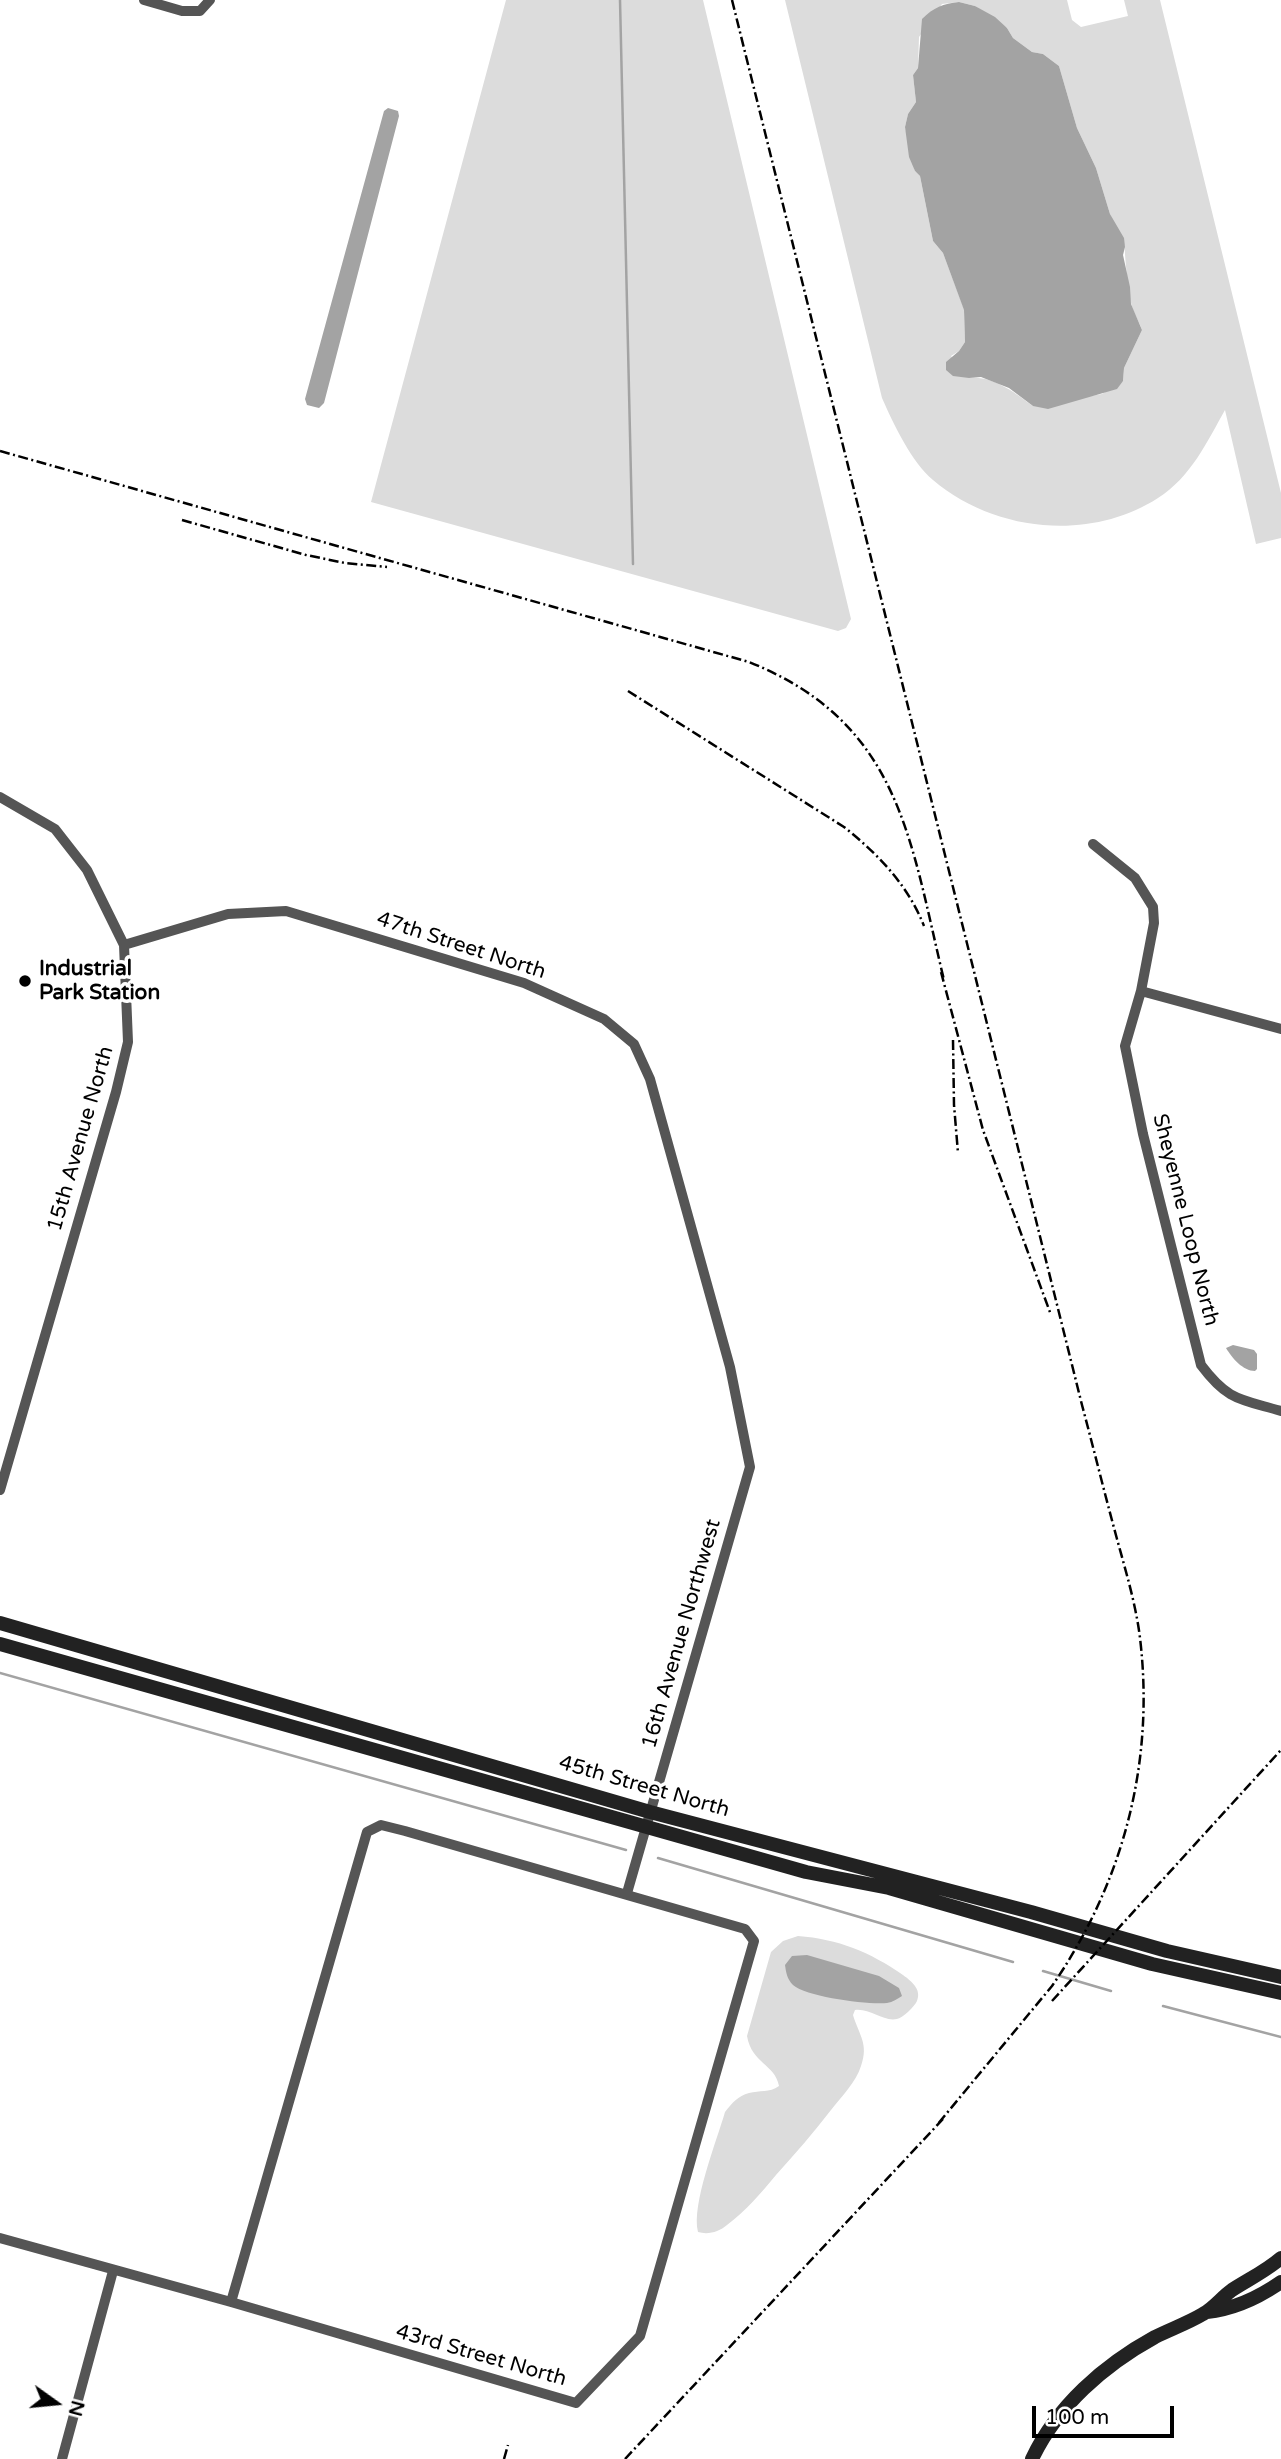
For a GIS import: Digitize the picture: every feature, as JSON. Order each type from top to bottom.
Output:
[{"type":"main road","name":"45th Street North","points":[[0,1623],[650,1812],[1031,1912],[1167,1951],[1281,1977]]},
{"type":"main road","name":"45th Street North","points":[[0,1644],[806,1872],[889,1888],[1152,1964],[1281,1993]]},
{"type":"main road","points":[[1032,2459],[1052,2425],[1086,2386],[1106,2369],[1157,2336],[1206,2312],[1230,2292],[1281,2258]]},
{"type":"main road","points":[[1206,2312],[1226,2310],[1248,2302],[1281,2282]]},
{"type":"street","points":[[144,0],[182,11],[201,11],[210,0]]},
{"type":"street","name":"15th Avenue North","points":[[0,797],[55,829],[87,870],[124,945],[128,1042],[116,1092],[0,1490]]},
{"type":"street","name":"Sheyenne Loop North","points":[[1093,844],[1135,878],[1153,907],[1154,923],[1141,991],[1125,1046],[1143,1134],[1201,1365],[1217,1386],[1234,1398],[1281,1411]]},
{"type":"street","name":"47th Street North","points":[[124,945],[228,914],[286,911],[524,983],[604,1019],[634,1044],[650,1079],[727,1354],[750,1467]]},
{"type":"street","points":[[1141,991],[1281,1030]]},
{"type":"street","name":"16th Avenue Northwest","points":[[627,1893],[750,1467]]},
{"type":"street","points":[[231,2302],[367,1832],[381,1825],[627,1893]]},
{"type":"street","name":"43rd Street North","points":[[0,2238],[576,2403],[640,2336],[754,1941],[746,1929],[627,1893]]},
{"type":"street","points":[[62,2459],[113,2271]]},
{"type":"shaded area","points":[[506,0],[703,0],[851,619],[846,628],[838,631],[371,502]]},
{"type":"shaded area","points":[[785,0],[1067,0],[1072,20],[1081,27],[1128,16],[1124,0],[1160,0],[1281,493],[1281,538],[1256,544],[1225,410],[1189,469],[1170,490],[1158,498],[1131,512],[1103,521],[1043,525],[984,511],[957,498],[933,480],[911,453],[882,398]],"holes":[[[959,2],[975,6],[1007,28],[1013,38],[1032,52],[1043,54],[1059,66],[1077,128],[1096,168],[1110,214],[1125,247],[1130,299],[1142,330],[1124,368],[1123,381],[1102,394],[1033,406],[995,382],[969,378],[951,356],[959,351],[965,342],[964,309],[943,253],[933,241],[920,176],[915,171],[905,127],[908,114],[916,102],[913,75],[918,68],[919,37],[942,4]]]},
{"type":"shaded area","points":[[959,2],[975,6],[995,17],[1013,38],[1059,66],[1077,128],[1096,168],[1110,214],[1124,238],[1123,255],[1131,304],[1142,330],[1124,368],[1123,381],[1117,389],[1048,409],[1033,406],[1009,388],[981,377],[953,376],[946,370],[946,362],[965,342],[964,310],[943,253],[933,241],[920,176],[909,157],[905,127],[908,114],[916,102],[913,75],[918,68],[922,19],[939,7]]},
{"type":"shaded area","points":[[388,108],[398,111],[399,116],[324,403],[319,408],[307,405],[305,399],[384,111]]},
{"type":"shaded area","points":[[1233,1345],[1254,1350],[1257,1354],[1255,1371],[1242,1366],[1231,1356],[1226,1348]]},
{"type":"shaded area","points":[[798,1936],[840,1944],[878,1960],[912,1983],[917,1989],[917,2001],[909,2012],[897,2019],[855,2010],[853,2015],[864,2052],[859,2072],[852,2083],[747,2208],[720,2229],[709,2233],[698,2232],[701,2190],[725,2112],[742,2096],[779,2086],[773,2073],[754,2053],[747,2036],[771,1952],[783,1941]]},
{"type":"shaded area","points":[[807,1955],[879,1976],[899,1988],[902,1996],[887,2003],[866,2003],[800,1989],[789,1980],[785,1965],[792,1956]]},
{"type":"waterway","points":[[620,0],[633,564]]},
{"type":"waterway","points":[[0,1673],[626,1850]]},
{"type":"waterway","points":[[658,1858],[1013,1962]]},
{"type":"waterway","points":[[1043,1971],[1111,1991]]},
{"type":"waterway","points":[[1163,2006],[1281,2037]]},
{"type":"railway","points":[[732,0],[1130,1588],[1140,1638],[1143,1731],[1137,1776],[1115,1864],[1098,1906],[1077,1947],[1052,1986],[937,2125]]},
{"type":"railway","points":[[0,451],[749,662],[800,687],[839,718],[869,753],[891,791],[921,880],[944,980]]},
{"type":"railway","points":[[182,520],[306,555],[345,563],[387,567]]},
{"type":"railway","points":[[628,691],[844,827],[891,871],[910,897],[924,926]]},
{"type":"railway","points":[[941,972],[983,1130],[1051,1315]]},
{"type":"railway","points":[[953,1040],[958,1153]]},
{"type":"railway","points":[[1052,2001],[1281,1750]]},
{"type":"railway","points":[[625,2459],[943,2119]]},
{"type":"railway","points":[[504,2459],[508,2445]]},
{"type":"place","name":"Industrial Park Station","points":[[25,981]]}]
